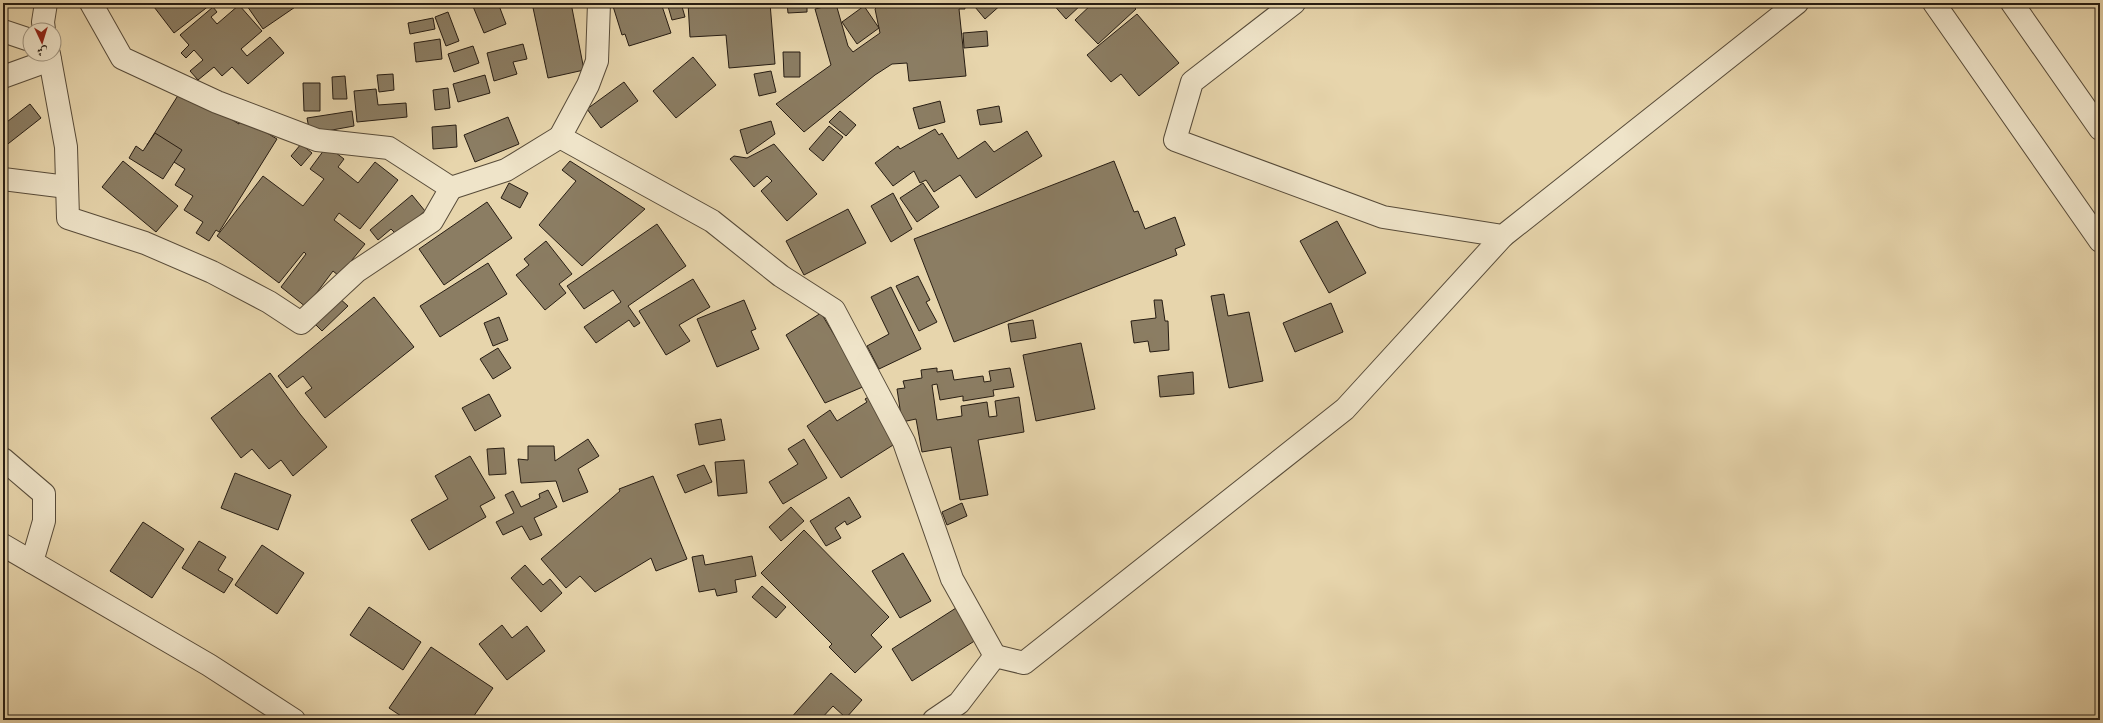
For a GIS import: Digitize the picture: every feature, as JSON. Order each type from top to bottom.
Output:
[{"type":"street","points":[[43,22],[46,3]]},
{"type":"street","points":[[91,3],[122,58],[217,102],[317,140],[389,148],[451,188]]},
{"type":"street","points":[[50,62],[66,147],[68,218],[145,242],[212,272],[269,302],[301,323],[357,271],[432,221],[451,188],[506,170],[560,136],[588,85],[596,61],[599,3]]},
{"type":"street","points":[[1294,3],[1192,82],[1175,140],[1383,217],[1503,236]]},
{"type":"street","points":[[560,136],[712,221],[780,276],[834,310],[904,442],[952,579],[995,656],[1024,663],[1345,409],[1503,236],[1797,3]]},
{"type":"street","points":[[1934,3],[2100,241]]},
{"type":"street","points":[[2012,3],[2100,129]]},
{"type":"street","points":[[3,31],[22,37]]},
{"type":"street","points":[[3,77],[38,62]]},
{"type":"street","points":[[3,179],[67,187]]},
{"type":"street","points":[[3,459],[44,494],[44,521],[32,562]]},
{"type":"street","points":[[3,545],[210,665],[294,720]]},
{"type":"street","points":[[934,720],[959,703],[995,656]]},
{"type":"building","points":[[151,3],[209,3],[210,5],[174,33]]},
{"type":"building","points":[[245,3],[301,3],[263,29]]},
{"type":"building","points":[[498,3],[506,24],[484,33],[472,4]]},
{"type":"building","points":[[532,3],[571,3],[584,70],[548,78]]},
{"type":"building","points":[[612,3],[661,3],[671,33],[629,46],[625,34],[622,35]]},
{"type":"building","points":[[667,3],[681,3],[685,17],[672,20]]},
{"type":"building","points":[[688,3],[770,3],[775,64],[729,68],[726,35],[690,37]]},
{"type":"building","points":[[787,3],[807,3],[807,12],[788,13]]},
{"type":"building","points":[[877,3],[964,3],[965,9],[959,9],[966,76],[909,81],[907,63],[892,64],[875,75],[804,132],[776,104],[831,65],[815,9],[836,4],[848,46],[853,52],[880,33],[875,9],[877,7]]},
{"type":"building","points":[[980,3],[1003,3],[985,19],[975,7]]},
{"type":"building","points":[[1052,3],[1083,3],[1066,19]]},
{"type":"building","points":[[1093,3],[1130,3],[1136,9],[1098,44],[1075,20]]},
{"type":"building","points":[[239,5],[262,31],[241,49],[247,56],[270,37],[284,53],[248,84],[232,67],[222,76],[214,67],[198,80],[190,71],[203,60],[194,50],[186,58],[181,53],[189,45],[180,35],[213,7],[217,12],[211,17],[217,24]]},
{"type":"building","points":[[864,6],[879,28],[857,44],[842,22]]},
{"type":"building","points":[[448,12],[459,41],[446,46],[435,17]]},
{"type":"building","points":[[1137,14],[1179,63],[1139,96],[1121,74],[1111,82],[1087,55]]},
{"type":"building","points":[[433,18],[435,29],[410,34],[408,23]]},
{"type":"building","points":[[987,31],[988,46],[964,48],[963,33]]},
{"type":"building","points":[[440,39],[442,59],[416,62],[414,43]]},
{"type":"building","points":[[523,44],[527,59],[513,62],[517,74],[494,81],[487,53]]},
{"type":"building","points":[[473,46],[479,63],[454,72],[448,54]]},
{"type":"building","points":[[783,52],[800,52],[800,77],[784,77]]},
{"type":"building","points":[[693,57],[716,85],[676,118],[653,91]]},
{"type":"building","points":[[771,71],[776,92],[759,96],[754,74]]},
{"type":"building","points":[[393,74],[394,90],[379,92],[377,75]]},
{"type":"building","points":[[485,75],[490,93],[458,102],[453,84]]},
{"type":"building","points":[[345,76],[347,99],[333,99],[332,77]]},
{"type":"building","points":[[624,82],[638,101],[601,128],[587,109]]},
{"type":"building","points":[[303,83],[320,83],[320,111],[304,111]]},
{"type":"building","points":[[448,88],[450,108],[435,110],[433,90]]},
{"type":"building","points":[[182,89],[239,124],[242,118],[277,139],[219,232],[216,230],[209,241],[196,233],[203,222],[184,210],[193,196],[175,185],[185,169],[147,145]]},
{"type":"building","points":[[376,89],[378,105],[406,103],[407,117],[357,122],[354,91]]},
{"type":"building","points":[[940,101],[945,122],[919,129],[913,108]]},
{"type":"building","points":[[30,104],[41,118],[4,147],[3,125]]},
{"type":"building","points":[[999,106],[1002,122],[980,125],[977,110]]},
{"type":"building","points":[[352,111],[354,126],[310,134],[307,118]]},
{"type":"building","points":[[840,111],[856,125],[846,136],[829,122]]},
{"type":"building","points":[[508,117],[519,144],[475,162],[464,135]]},
{"type":"building","points":[[771,121],[775,134],[747,154],[740,130]]},
{"type":"building","points":[[456,125],[457,147],[433,149],[432,127]]},
{"type":"building","points":[[829,126],[843,137],[823,161],[809,149]]},
{"type":"building","points":[[935,129],[939,135],[942,133],[958,159],[985,141],[994,152],[1027,131],[1042,156],[976,198],[960,175],[934,192],[926,180],[920,183],[914,171],[893,186],[875,163],[898,146],[900,149]]},
{"type":"building","points":[[155,133],[182,150],[163,179],[129,158],[136,146],[143,151]]},
{"type":"building","points":[[301,144],[312,153],[301,166],[291,156]]},
{"type":"building","points":[[774,144],[817,194],[787,221],[761,191],[772,181],[767,176],[754,187],[730,159],[734,156],[747,158]]},
{"type":"building","points":[[327,146],[344,159],[338,167],[358,183],[375,162],[398,180],[360,229],[339,213],[334,220],[365,244],[339,276],[333,271],[306,307],[281,287],[306,254],[304,252],[279,283],[217,236],[263,176],[303,206],[324,179],[310,169]]},
{"type":"building","points":[[123,161],[178,206],[156,232],[102,187]]},
{"type":"building","points":[[570,161],[645,209],[582,266],[539,225],[576,181],[562,170]]},
{"type":"building","points":[[1114,161],[1134,212],[1138,211],[1145,229],[1175,217],[1185,245],[1175,249],[1177,255],[954,342],[914,239]]},
{"type":"building","points":[[509,183],[528,193],[520,208],[501,198]]},
{"type":"building","points":[[923,183],[939,207],[917,222],[900,198]]},
{"type":"building","points":[[893,193],[912,229],[891,242],[871,206]]},
{"type":"building","points":[[412,195],[425,211],[397,235],[391,229],[378,240],[370,230]]},
{"type":"building","points":[[487,202],[512,238],[444,285],[419,249]]},
{"type":"building","points":[[848,209],[866,243],[804,275],[786,241]]},
{"type":"building","points":[[1337,221],[1366,273],[1329,293],[1300,241]]},
{"type":"building","points":[[657,224],[686,266],[628,306],[640,323],[634,327],[629,320],[596,343],[584,327],[621,302],[613,290],[584,309],[567,286]]},
{"type":"building","points":[[546,241],[572,274],[559,284],[566,293],[545,310],[516,275],[529,265],[524,259]]},
{"type":"building","points":[[488,263],[507,294],[440,337],[420,306]]},
{"type":"building","points":[[918,276],[930,300],[926,302],[937,322],[919,331],[896,286]]},
{"type":"building","points":[[693,279],[710,307],[679,325],[690,341],[666,355],[639,311]]},
{"type":"building","points":[[891,287],[921,349],[879,369],[867,346],[889,334],[871,297]]},
{"type":"building","points":[[1224,294],[1228,316],[1249,312],[1263,381],[1229,388],[1211,296]]},
{"type":"building","points":[[338,297],[348,306],[322,331],[313,322]]},
{"type":"building","points":[[374,297],[414,347],[325,418],[305,393],[312,388],[303,376],[287,388],[278,376]]},
{"type":"building","points":[[744,300],[756,329],[751,331],[759,349],[717,367],[697,319]]},
{"type":"building","points":[[1154,300],[1162,300],[1165,321],[1168,321],[1169,350],[1150,352],[1148,341],[1134,343],[1131,321],[1156,318]]},
{"type":"building","points":[[1331,303],[1343,332],[1295,352],[1283,323]]},
{"type":"building","points":[[821,313],[865,386],[825,403],[786,335]]},
{"type":"building","points":[[499,317],[508,340],[493,346],[484,323]]},
{"type":"building","points":[[1033,320],[1036,338],[1011,342],[1008,324]]},
{"type":"building","points":[[1081,343],[1095,409],[1036,421],[1023,355]]},
{"type":"building","points":[[498,348],[511,368],[493,379],[480,359]]},
{"type":"building","points":[[937,368],[937,372],[952,370],[954,380],[983,376],[984,382],[991,381],[989,371],[1010,368],[1014,387],[993,390],[994,396],[963,401],[963,396],[940,400],[937,384],[932,385],[937,420],[962,416],[961,406],[987,402],[989,417],[997,416],[995,401],[1019,397],[1024,432],[978,440],[988,495],[960,500],[951,447],[922,452],[916,419],[902,422],[897,389],[905,388],[903,381],[922,378],[921,370]]},
{"type":"building","points":[[1193,372],[1194,394],[1160,397],[1158,376]]},
{"type":"building","points":[[270,373],[300,414],[327,447],[293,476],[281,460],[269,469],[252,449],[241,458],[211,418]]},
{"type":"building","points":[[489,394],[501,416],[475,431],[462,408]]},
{"type":"building","points":[[872,395],[901,440],[841,478],[807,426],[830,410],[837,421],[867,402],[865,399]]},
{"type":"building","points":[[721,419],[725,440],[699,445],[695,424]]},
{"type":"building","points":[[588,439],[599,456],[578,469],[588,492],[563,502],[556,481],[521,483],[518,459],[528,460],[528,446],[554,446],[555,461]]},
{"type":"building","points":[[804,439],[827,478],[783,504],[769,482],[798,464],[788,449]]},
{"type":"building","points":[[504,448],[506,474],[489,475],[487,449]]},
{"type":"building","points":[[470,456],[495,498],[480,506],[486,517],[429,550],[411,520],[448,499],[435,476]]},
{"type":"building","points":[[744,460],[747,493],[718,496],[715,462]]},
{"type":"building","points":[[704,465],[712,482],[685,493],[677,475]]},
{"type":"building","points":[[235,473],[291,495],[278,530],[221,508]]},
{"type":"building","points":[[653,476],[687,559],[656,571],[651,558],[595,592],[580,576],[566,588],[541,559],[620,491],[619,489]]},
{"type":"building","points":[[548,490],[557,507],[534,518],[542,535],[530,540],[522,526],[503,535],[496,522],[514,513],[505,495],[513,491],[521,507],[540,498],[539,494]]},
{"type":"building","points":[[849,497],[861,517],[847,525],[845,521],[835,528],[841,538],[826,546],[810,521]]},
{"type":"building","points":[[962,503],[967,516],[947,525],[942,512]]},
{"type":"building","points":[[791,507],[804,521],[781,541],[769,527]]},
{"type":"building","points":[[143,522],[184,549],[152,598],[110,571]]},
{"type":"building","points":[[804,530],[889,617],[871,635],[882,647],[855,673],[829,647],[832,644],[761,573]]},
{"type":"building","points":[[199,541],[226,557],[218,570],[233,579],[224,593],[182,568]]},
{"type":"building","points":[[262,545],[304,573],[277,614],[235,585]]},
{"type":"building","points":[[903,553],[931,601],[900,618],[872,571]]},
{"type":"building","points":[[703,555],[705,565],[752,556],[756,576],[735,580],[737,592],[717,596],[715,589],[699,592],[692,557]]},
{"type":"building","points":[[525,565],[543,585],[550,579],[562,593],[541,612],[511,578]]},
{"type":"building","points":[[762,586],[786,607],[776,618],[752,597]]},
{"type":"building","points":[[369,607],[421,642],[403,670],[350,635]]},
{"type":"building","points":[[956,608],[976,640],[912,681],[892,649]]},
{"type":"building","points":[[502,625],[512,638],[527,626],[545,651],[507,680],[479,644]]},
{"type":"building","points":[[431,647],[493,688],[471,720],[407,720],[389,708]]},
{"type":"building","points":[[831,673],[862,700],[846,718],[833,706],[820,720],[789,720]]}]
